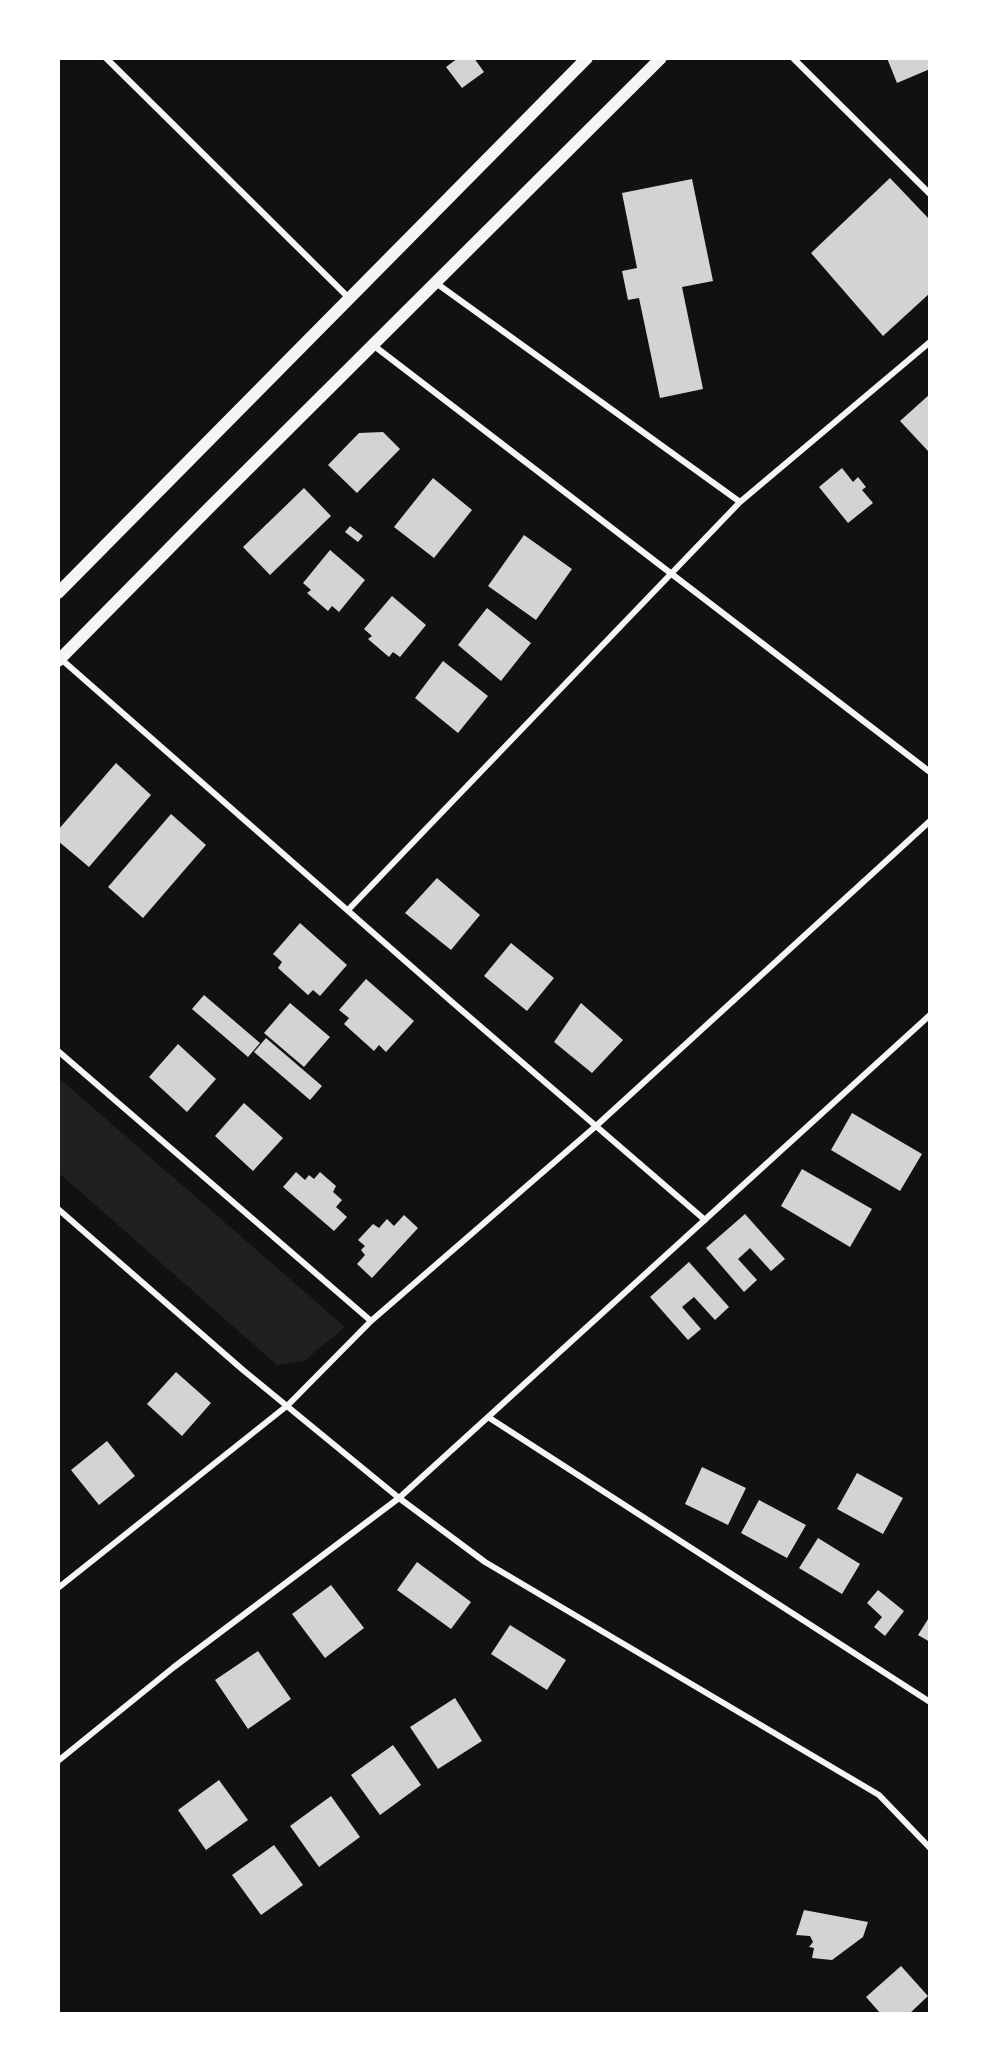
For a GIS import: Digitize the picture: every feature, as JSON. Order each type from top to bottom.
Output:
[{"type":"main road","points":[[58,594],[588,58]]},
{"type":"main road","points":[[59,660],[661,58]]},
{"type":"street","points":[[106,58],[350,300]]},
{"type":"street","points":[[793,58],[930,194]]},
{"type":"street","points":[[435,283],[740,502]]},
{"type":"street","points":[[348,910],[740,502],[930,342]]},
{"type":"street","points":[[373,344],[930,772]]},
{"type":"street","points":[[59,660],[705,1220]]},
{"type":"street","points":[[58,1588],[288,1406],[371,1321],[596,1126],[930,821]]},
{"type":"street","points":[[58,1761],[174,1667],[399,1498],[930,1015]]},
{"type":"street","points":[[58,1051],[371,1321]]},
{"type":"street","points":[[58,1209],[243,1370],[399,1498],[485,1562],[879,1795],[930,1848]]},
{"type":"street","points":[[488,1417],[930,1702]]},
{"type":"shaded area","points":[[59,1078],[345,1327],[304,1361],[277,1365],[59,1173]]},
{"type":"building","points":[[458,58],[474,58],[484,72],[462,88],[446,67]]},
{"type":"building","points":[[887,58],[930,58],[930,69],[897,83]]},
{"type":"building","points":[[890,178],[930,220],[930,293],[883,336],[811,253]]},
{"type":"building","points":[[692,179],[713,281],[682,287],[703,389],[660,398],[639,298],[628,300],[622,271],[637,268],[622,193]]},
{"type":"building","points":[[930,394],[930,449],[928,451],[900,421]]},
{"type":"building","points":[[383,432],[400,449],[357,493],[328,465],[359,433]]},
{"type":"building","points":[[842,468],[853,482],[858,477],[866,487],[862,490],[873,503],[848,523],[819,487]]},
{"type":"building","points":[[433,478],[472,510],[434,558],[394,527]]},
{"type":"building","points":[[304,488],[331,516],[270,575],[243,547]]},
{"type":"building","points":[[350,526],[363,536],[358,542],[345,532]]},
{"type":"building","points":[[524,535],[572,569],[536,620],[488,586]]},
{"type":"building","points":[[330,550],[365,580],[339,612],[332,606],[328,611],[307,593],[311,590],[303,583]]},
{"type":"building","points":[[392,596],[426,625],[400,657],[393,652],[389,657],[368,639],[372,636],[364,629]]},
{"type":"building","points":[[487,608],[531,643],[501,681],[458,645]]},
{"type":"building","points":[[443,661],[488,696],[458,733],[415,698]]},
{"type":"building","points":[[116,763],[151,795],[89,867],[58,841],[58,830]]},
{"type":"building","points":[[171,814],[206,845],[143,918],[108,887]]},
{"type":"building","points":[[437,878],[480,915],[451,950],[405,913]]},
{"type":"building","points":[[300,923],[347,965],[320,996],[313,990],[308,995],[278,968],[282,962],[273,954]]},
{"type":"building","points":[[511,943],[554,978],[527,1011],[484,976]]},
{"type":"building","points":[[366,979],[414,1021],[386,1052],[379,1045],[374,1051],[344,1024],[349,1018],[339,1010]]},
{"type":"building","points":[[204,995],[260,1043],[248,1057],[192,1009]]},
{"type":"building","points":[[290,1003],[330,1037],[304,1067],[264,1033]]},
{"type":"building","points":[[581,1003],[623,1040],[592,1073],[554,1042]]},
{"type":"building","points":[[266,1038],[322,1086],[310,1100],[254,1052]]},
{"type":"building","points":[[178,1044],[216,1079],[187,1112],[149,1077]]},
{"type":"building","points":[[244,1103],[283,1138],[253,1171],[215,1136]]},
{"type":"building","points":[[852,1113],[922,1154],[900,1191],[831,1150]]},
{"type":"building","points":[[802,1169],[872,1209],[850,1247],[781,1206]]},
{"type":"building","points":[[296,1172],[305,1180],[309,1175],[314,1179],[320,1172],[336,1186],[333,1192],[342,1200],[336,1207],[347,1217],[334,1231],[283,1187]]},
{"type":"building","points":[[745,1214],[785,1259],[771,1271],[750,1248],[738,1259],[757,1280],[744,1292],[706,1248]]},
{"type":"building","points":[[404,1215],[418,1228],[372,1278],[357,1264],[365,1255],[361,1250],[365,1246],[358,1240],[373,1224],[379,1228],[387,1219],[394,1226]]},
{"type":"building","points":[[689,1262],[729,1307],[715,1320],[694,1297],[682,1307],[701,1329],[688,1340],[650,1297]]},
{"type":"building","points":[[176,1372],[211,1403],[182,1436],[147,1404]]},
{"type":"building","points":[[107,1441],[135,1476],[99,1505],[71,1470]]},
{"type":"building","points":[[702,1467],[746,1488],[728,1525],[685,1504]]},
{"type":"building","points":[[857,1473],[903,1498],[883,1534],[837,1509]]},
{"type":"building","points":[[759,1500],[806,1525],[787,1558],[741,1533]]},
{"type":"building","points":[[818,1538],[860,1564],[842,1594],[799,1568]]},
{"type":"building","points":[[417,1562],[471,1602],[451,1629],[397,1590]]},
{"type":"building","points":[[331,1585],[364,1628],[325,1658],[292,1614]]},
{"type":"building","points":[[878,1590],[904,1611],[885,1636],[874,1627],[882,1617],[867,1603]]},
{"type":"building","points":[[930,1616],[930,1642],[918,1635]]},
{"type":"building","points":[[510,1625],[566,1660],[547,1690],[491,1654]]},
{"type":"building","points":[[258,1651],[291,1699],[248,1729],[215,1680]]},
{"type":"building","points":[[455,1698],[482,1741],[438,1769],[410,1727]]},
{"type":"building","points":[[393,1745],[421,1785],[380,1815],[351,1775]]},
{"type":"building","points":[[219,1780],[248,1820],[206,1850],[178,1810]]},
{"type":"building","points":[[331,1796],[360,1837],[319,1867],[290,1826]]},
{"type":"building","points":[[274,1845],[303,1885],[261,1915],[232,1875]]},
{"type":"building","points":[[804,1910],[868,1922],[863,1937],[832,1960],[812,1958],[814,1948],[809,1947],[813,1942],[810,1936],[796,1935]]},
{"type":"building","points":[[901,1966],[928,1996],[909,2014],[881,2014],[866,1997]]}]
